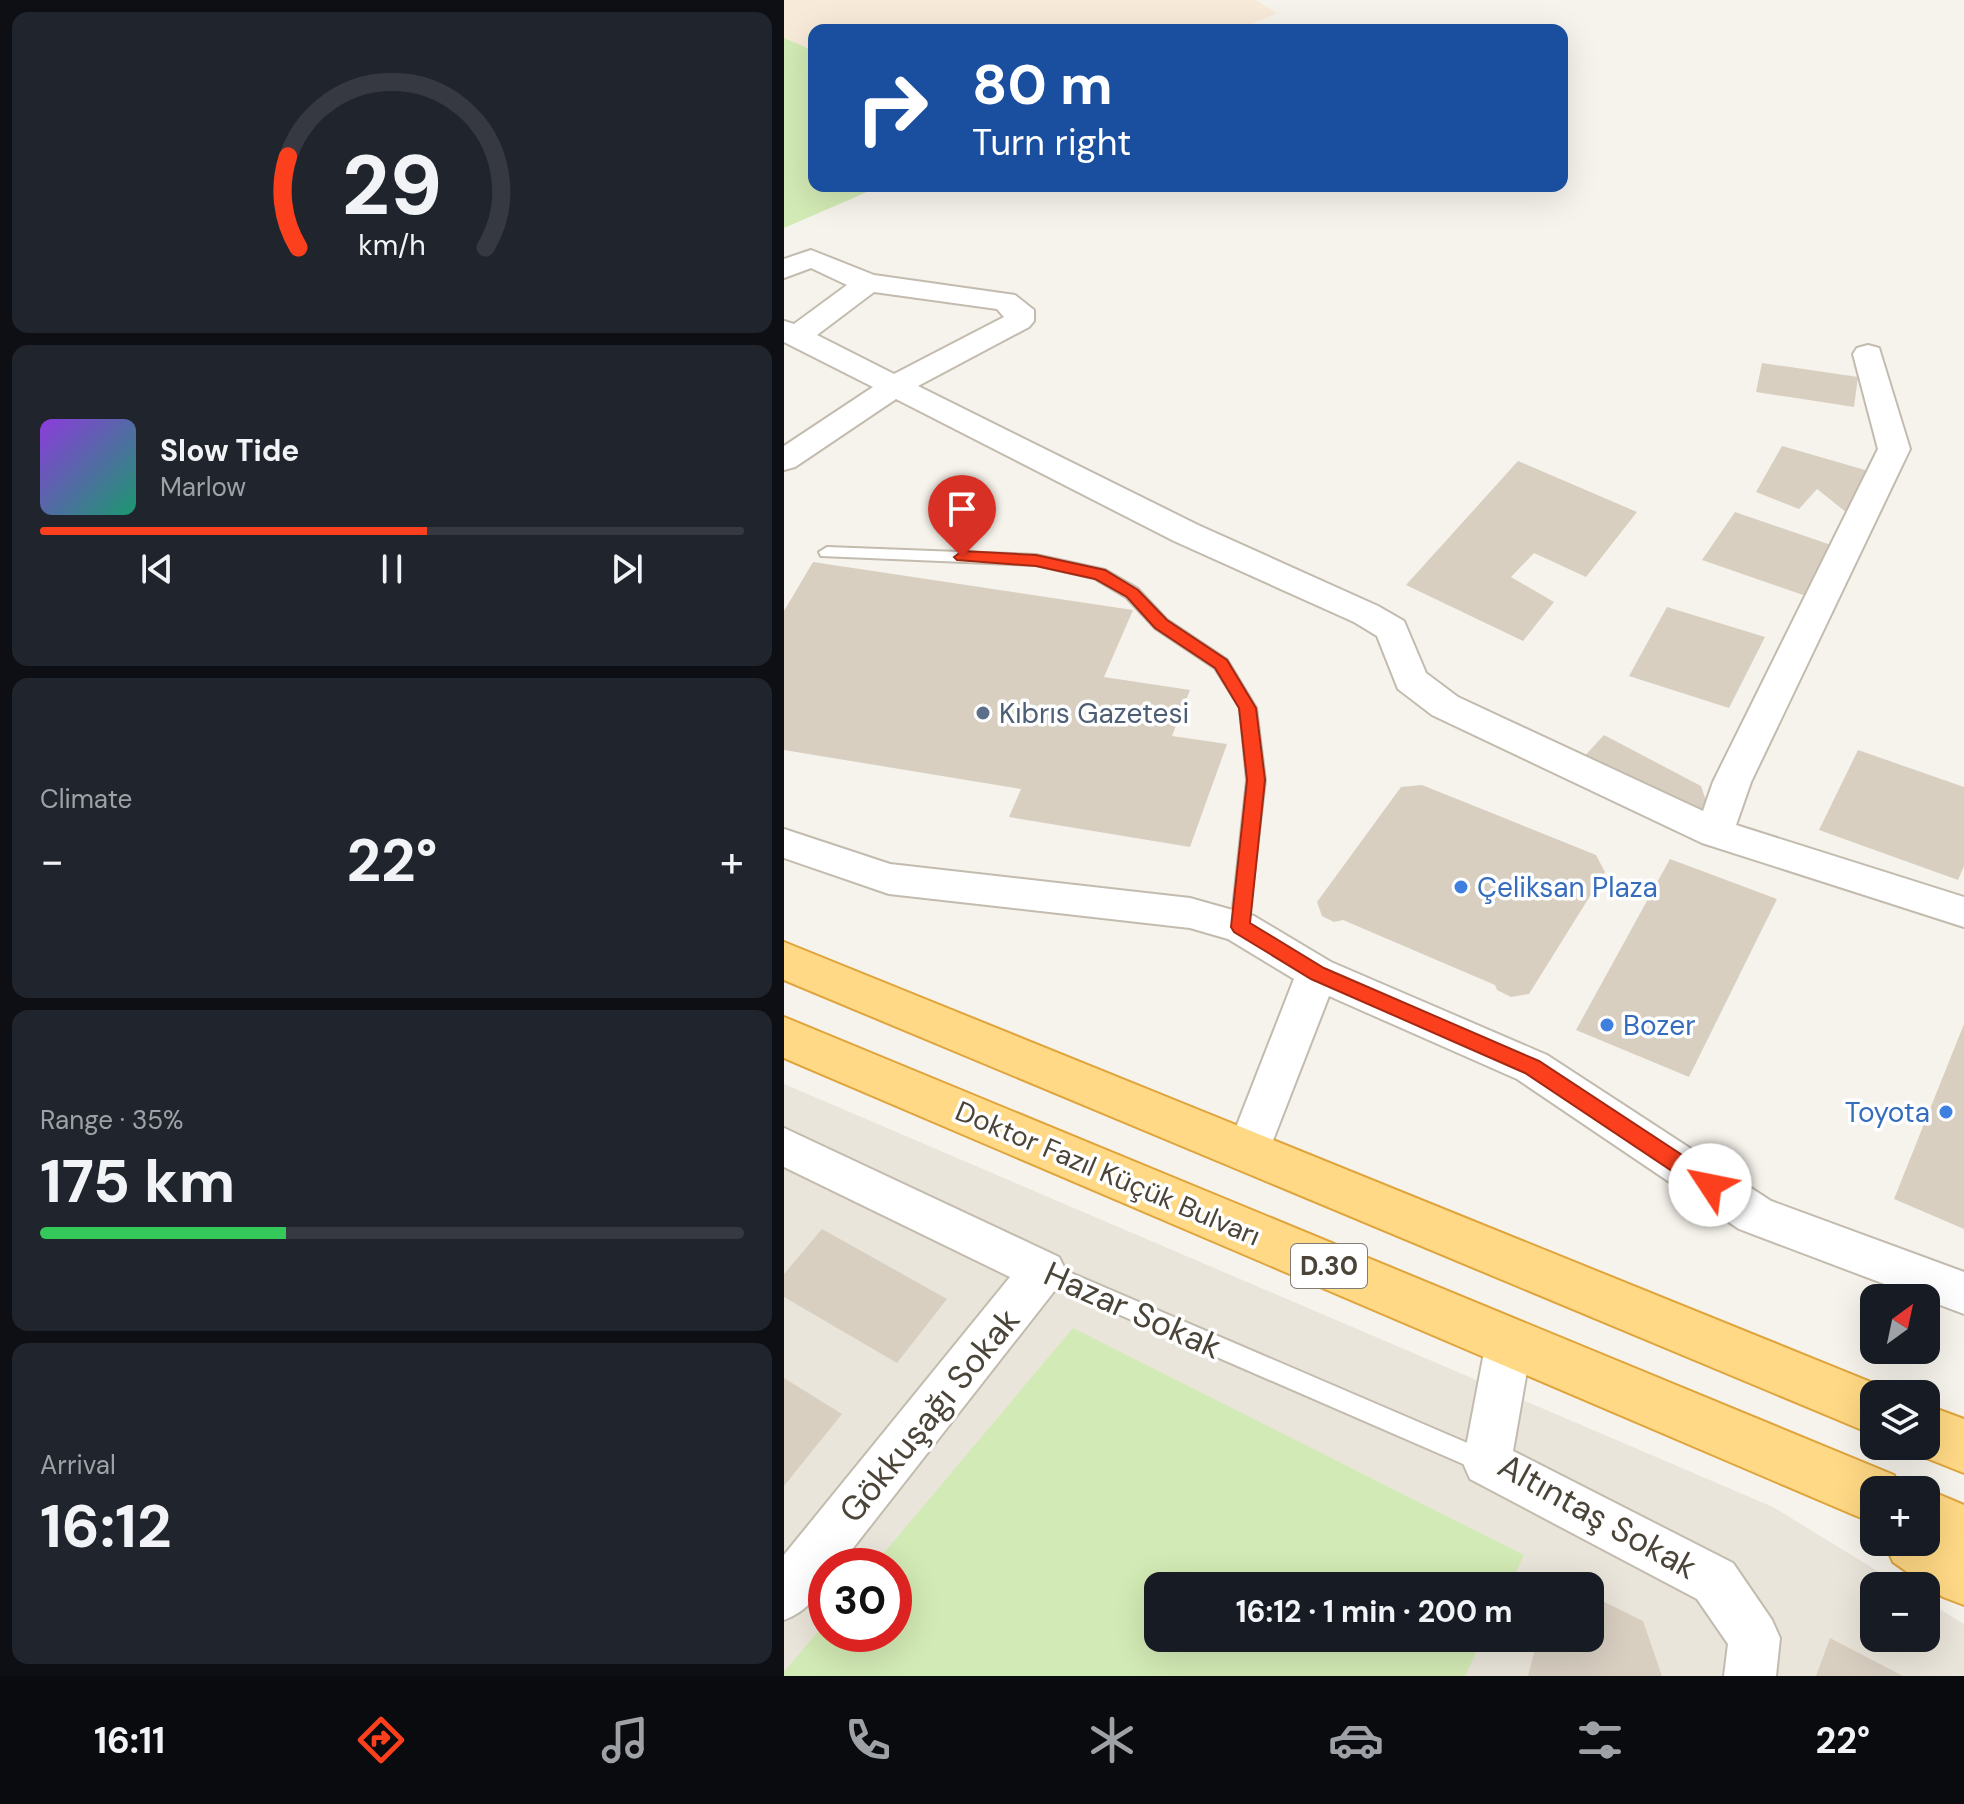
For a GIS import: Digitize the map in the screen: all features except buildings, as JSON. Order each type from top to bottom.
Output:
[{"type":"highway","name":"D.30","points":[[784,960],[1860,1403]]},
{"type":"highway","name":"Doktor Fazıl Küçük Bulvarı","points":[[784,1037],[1860,1489]]},
{"type":"highway","points":[[1940,1437],[1964,1446]]},
{"type":"highway","points":[[1786,1457],[1860,1507]]},
{"type":"highway","points":[[1940,1523],[1964,1533]]},
{"type":"highway","points":[[1934,1556],[1964,1576]]},
{"type":"street","points":[[784,269],[811,258],[868,283],[1005,301],[1019,310],[1019,321],[896,385],[784,460]]},
{"type":"street","points":[[790,333],[868,283]]},
{"type":"street","points":[[790,333],[1186,533],[1366,614],[1392,629],[1411,680],[1445,706],[1715,833],[1964,912]]},
{"type":"street","points":[[1715,833],[1732,782],[1894,449],[1868,354]]},
{"type":"street","points":[[784,843],[889,879],[1190,913],[1240,927],[1317,973],[1532,1067],[1755,1215],[1964,1293]]},
{"type":"street","points":[[1248,1153],[1317,973]]},
{"type":"street","name":"Hazar Sokak","points":[[784,1146],[1043,1271]]},
{"type":"street","name":"Gökkuşağı Sokak","points":[[784,1595],[1043,1271]]},
{"type":"street","name":"Altıntaş Sokak","points":[[1509,1342],[1487,1463],[1715,1581],[1754,1638],[1750,1676]]},
{"type":"lane","points":[[827,552],[1036,560],[1099,574],[1132,593],[1161,624],[1221,664],[1248,708],[1256,780],[1240,927]]},
{"type":"lane","name":"Hazar Sokak","points":[[1043,1271],[1487,1463]]},
{"type":"shaded area","points":[[784,0],[1256,0],[1277,13],[1252,24],[808,24],[810,192],[784,228]]},
{"type":"shaded area","points":[[784,1084],[1773,1507],[1879,1572],[1860,1572],[1860,1652],[1940,1652],[1940,1609],[1964,1624],[1964,1676],[784,1676]]},
{"type":"green space","points":[[784,38],[808,48],[808,192],[867,192],[784,228]]},
{"type":"green space","points":[[1073,1328],[1524,1555],[1516,1572],[1144,1572],[1144,1652],[1476,1652],[1465,1676],[784,1676],[808,1643],[808,1652],[912,1652],[912,1548],[888,1548]]},
{"type":"place","name":"Kıbrıs Gazetesi","points":[[983,713]]},
{"type":"place","name":"Çeliksan Plaza","points":[[1461,887]]},
{"type":"place","name":"Bozer","points":[[1607,1025]]},
{"type":"place","name":"Toyota","points":[[1946,1112]]},
{"type":"route","points":[[962,557],[1036,560],[1099,574],[1132,593],[1161,624],[1221,664],[1248,708],[1256,780],[1240,927],[1317,973],[1532,1067],[1710,1185]]}]
